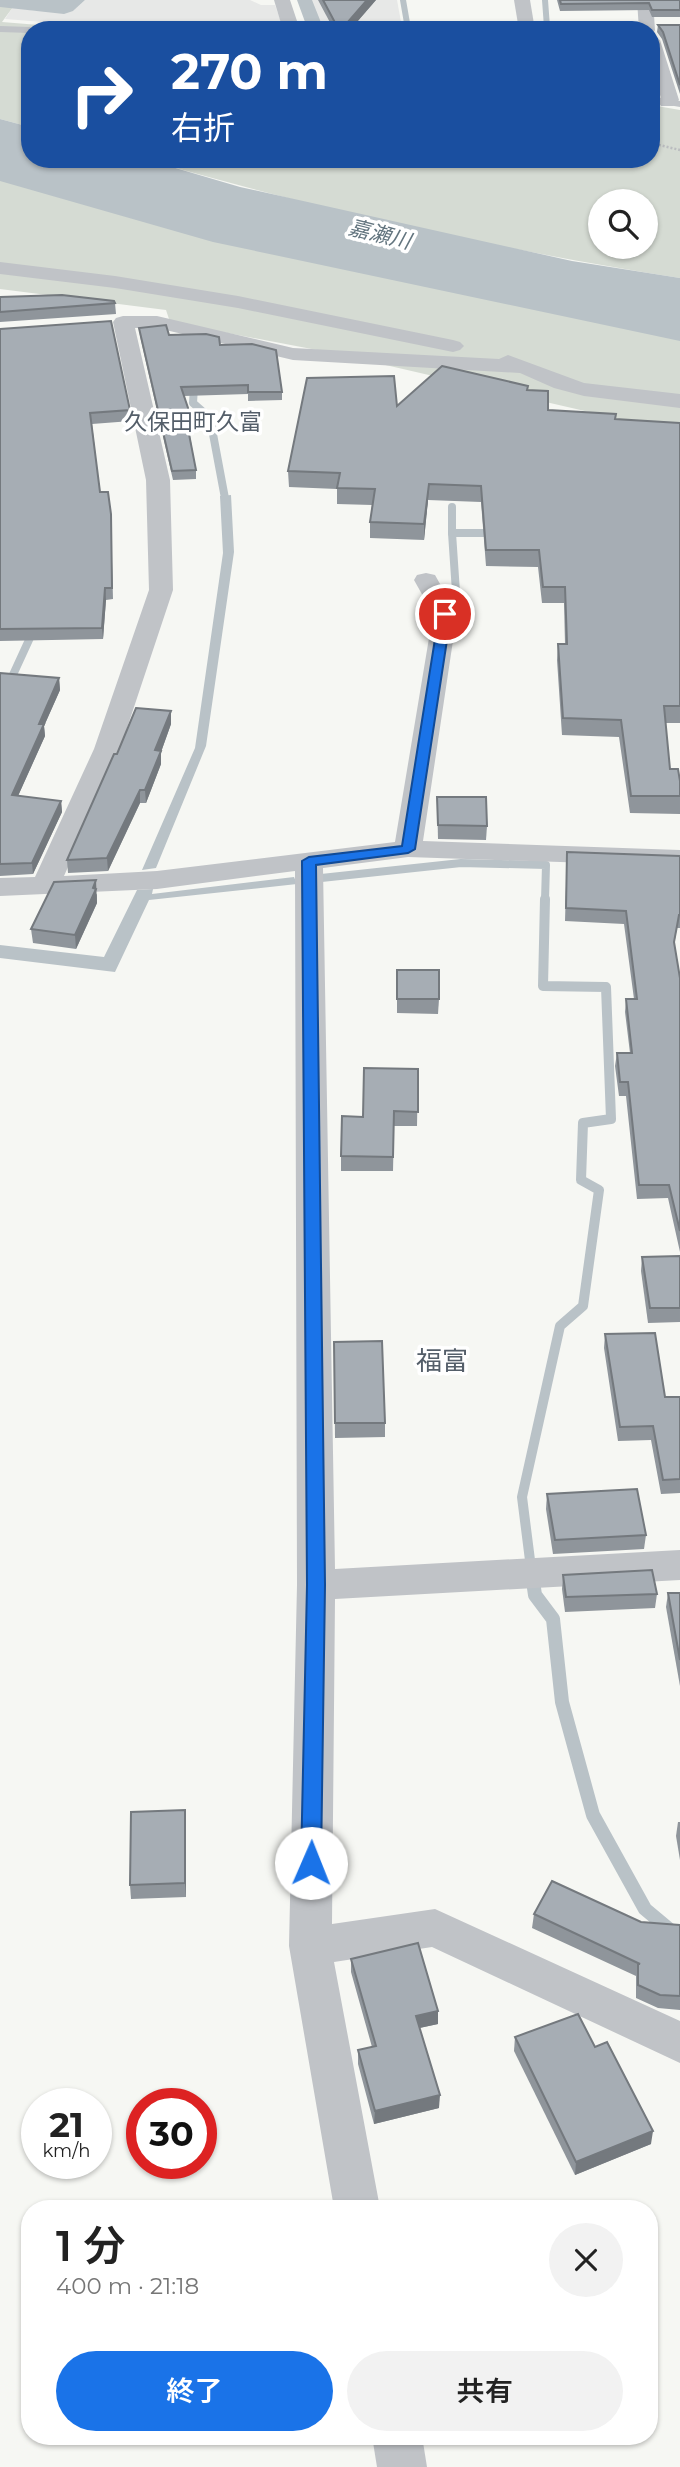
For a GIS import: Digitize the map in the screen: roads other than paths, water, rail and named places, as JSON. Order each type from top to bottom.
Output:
[{"type":"street","points":[[282,0],[289,21]]},
{"type":"street","points":[[522,0],[526,21]]},
{"type":"street","points":[[645,0],[649,21]]},
{"type":"street","points":[[660,63],[670,100],[662,102]]},
{"type":"street","points":[[0,268],[116,282],[238,302],[448,345],[527,367],[568,385],[618,395],[680,401]]},
{"type":"street","points":[[123,322],[135,313],[291,319],[303,316]]},
{"type":"street","points":[[45,887],[107,749],[162,590],[158,480],[123,322]]},
{"type":"street","points":[[97,324],[157,322],[293,354],[527,367]]},
{"type":"street","points":[[408,849],[445,614],[426,580]]},
{"type":"street","points":[[0,887],[45,887],[309,872],[408,849],[680,858]]},
{"type":"street","points":[[309,872],[316,1585],[310,1946],[356,2200]]},
{"type":"street","points":[[316,1585],[680,1565]]},
{"type":"street","points":[[310,1946],[435,1928],[680,2043]]},
{"type":"street","points":[[398,2445],[402,2467]]},
{"type":"lane","points":[[0,29],[21,30]]},
{"type":"water","points":[[0,0],[85,0],[73,11],[64,14],[0,7]]},
{"type":"water","points":[[297,0],[312,0],[320,21],[305,21]]},
{"type":"water","name":"嘉瀬川","points":[[0,119],[21,125],[21,168],[176,168],[240,187],[572,261],[680,278],[680,341],[213,242],[0,181]]},
{"type":"water","points":[[231,495],[234,552],[206,746],[156,868],[142,870],[195,748],[223,553],[220,496]]},
{"type":"water","points":[[294,877],[297,884],[149,900],[115,972],[0,958],[0,945],[104,957],[137,890],[153,889],[152,894]]},
{"type":"waterway","points":[[403,0],[407,21]]},
{"type":"waterway","points":[[545,0],[547,21]]},
{"type":"waterway","points":[[194,387],[193,403],[210,418],[227,509]]},
{"type":"waterway","points":[[452,507],[452,533]]},
{"type":"waterway","points":[[452,533],[498,533]]},
{"type":"waterway","points":[[452,533],[456,592],[454,628]]},
{"type":"waterway","points":[[0,703],[34,629]]},
{"type":"waterway","points":[[312,879],[461,863],[546,865],[545,900]]},
{"type":"waterway","points":[[532,1576],[522,1497],[560,1326],[583,1306],[599,1190],[581,1180],[583,1123],[611,1119],[606,987],[543,986],[545,899]]},
{"type":"waterway","points":[[532,1574],[535,1595],[553,1619],[562,1702],[593,1815],[645,1909],[676,1935],[680,1934]]},
{"type":"district","name":"久保田町久富","points":[[193,422]]},
{"type":"district","name":"福富","points":[[442,1361]]}]
